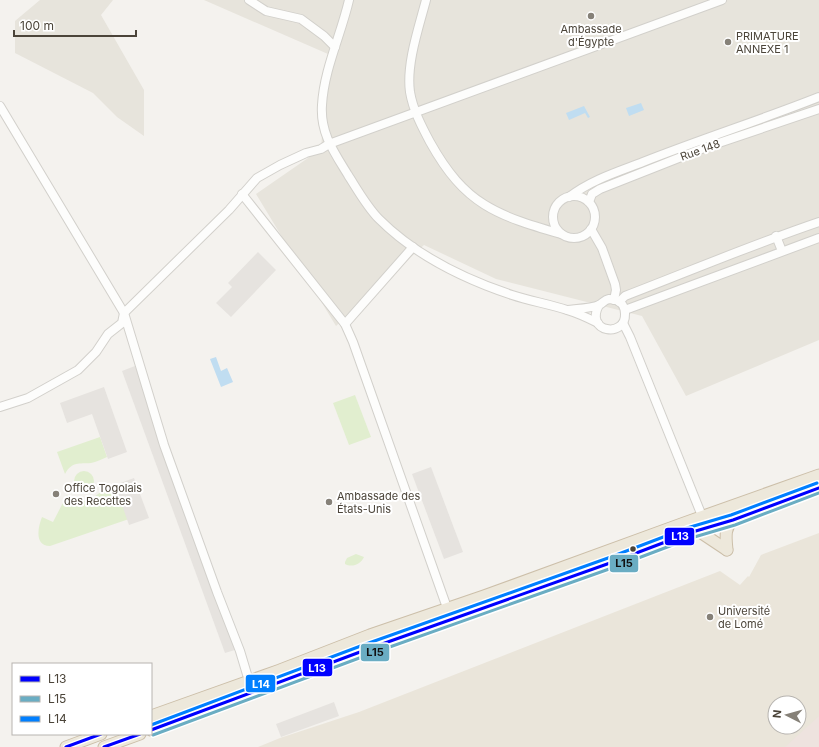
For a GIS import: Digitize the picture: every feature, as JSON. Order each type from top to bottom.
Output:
[{"type":"highway","points":[[152,716],[370,635],[819,475]]},
{"type":"highway","points":[[152,730],[451,619],[610,563],[697,530],[733,520],[819,488]]},
{"type":"highway","points":[[697,530],[727,550],[726,532],[729,524],[733,520]]},
{"type":"highway","points":[[66,747],[98,735]]},
{"type":"highway","points":[[104,747],[137,735]]},
{"type":"street","points":[[249,0],[266,11],[301,19],[324,36],[335,47]]},
{"type":"street","points":[[349,0],[325,86],[322,106],[323,124],[329,144],[357,189],[378,218],[399,237],[435,262],[465,276],[511,294],[568,310],[610,330],[619,327],[623,323],[626,317],[625,310],[616,300],[615,284],[602,248],[591,229]]},
{"type":"street","points":[[426,0],[411,63],[410,92],[415,111],[438,156],[450,175],[466,192],[482,205],[504,216],[572,238],[577,238],[583,236],[591,229],[595,218],[589,202],[583,198],[569,196]]},
{"type":"street","points":[[0,407],[28,398],[78,370],[96,352],[108,334],[122,323],[124,313],[229,210],[257,178],[280,164],[306,153],[322,149],[329,144],[415,111],[544,66],[722,0]]},
{"type":"street","points":[[561,234],[554,224],[553,213],[559,202],[581,187],[673,150],[739,131],[819,96]]},
{"type":"street","points":[[0,106],[124,313],[164,445],[240,651],[249,681],[250,693]]},
{"type":"street","name":"Rue 148","points":[[589,202],[592,194],[600,189],[704,148],[739,131],[819,109]]},
{"type":"street","points":[[242,194],[345,324],[353,342],[451,619]]},
{"type":"street","points":[[598,323],[595,317],[596,310],[603,301],[608,299],[616,300],[776,236],[819,222]]},
{"type":"street","points":[[776,236],[782,251]]},
{"type":"street","points":[[625,310],[819,238]]},
{"type":"street","points":[[345,324],[413,247]]},
{"type":"street","points":[[568,310],[599,305]]},
{"type":"street","points":[[623,323],[702,516],[710,526]]},
{"type":"shaded area","points":[[40,0],[113,0],[101,15],[144,90],[144,136],[117,117],[93,93],[15,53],[15,21]]},
{"type":"shaded area","points":[[204,0],[819,0],[819,340],[686,396],[642,316],[496,279],[424,245],[336,326],[256,194],[321,149],[328,54]]},
{"type":"shaded area","points":[[258,252],[276,270],[231,317],[216,303],[232,287],[228,283]]},
{"type":"shaded area","points":[[135,366],[238,649],[225,653],[122,371]]},
{"type":"shaded area","points":[[104,387],[127,452],[108,459],[92,414],[67,423],[60,403]]},
{"type":"shaded area","points":[[431,467],[463,552],[444,559],[412,474]]},
{"type":"shaded area","points":[[134,478],[149,518],[129,525],[115,485]]},
{"type":"shaded area","name":"Université de Lomé","points":[[819,533],[819,747],[258,747],[280,738],[359,712],[720,571],[740,585],[748,576],[749,577],[761,555]]},
{"type":"shaded area","points":[[334,702],[339,716],[281,737],[276,724]]},
{"type":"shaded area","points":[[819,716],[819,747],[785,747],[798,735],[807,735],[807,727]]},
{"type":"green space","points":[[355,395],[371,437],[349,445],[333,403]]},
{"type":"green space","points":[[100,437],[107,457],[91,463],[79,463],[73,465],[65,474],[57,452]]},
{"type":"green space","points":[[84,471],[91,474],[94,481],[91,488],[84,491],[77,488],[74,481],[77,474]]},
{"type":"green space","points":[[116,485],[129,519],[50,546],[41,543],[38,535],[42,517],[53,522],[67,495],[74,500],[86,501],[102,491]]},
{"type":"green space","points":[[699,523],[700,526],[454,613],[453,612]]},
{"type":"green space","points":[[356,554],[364,557],[361,562],[350,566],[345,564],[347,558]]},
{"type":"green space","points":[[443,617],[268,679],[330,653]]},
{"type":"water","points":[[641,103],[644,110],[629,116],[626,108]]},
{"type":"water","points":[[584,106],[590,117],[588,118],[585,113],[569,120],[566,113]]},
{"type":"water","points":[[216,357],[221,371],[227,368],[233,382],[221,387],[210,359]]},
{"type":"transit line","name":"L14","points":[[152,725],[366,644],[608,558],[687,528],[731,515],[817,483]]},
{"type":"transit line","name":"L13","points":[[152,730],[368,649],[610,563],[689,533],[733,520],[819,488]]},
{"type":"transit line","name":"L15","points":[[153,735],[370,654],[612,568],[691,538],[735,525],[819,493]]},
{"type":"transit line","name":"L13","points":[[66,747],[98,735]]},
{"type":"transit line","name":"L13","points":[[104,747],[137,735]]},
{"type":"place","name":"Ambassade d'Égypte","points":[[591,16]]},
{"type":"place","name":"PRIMATURE ANNEXE 1","points":[[728,42]]},
{"type":"place","name":"Office Togolais des Recettes","points":[[56,494]]},
{"type":"place","name":"Ambassade des États-Unis","points":[[329,502]]},
{"type":"place","name":"Université de Lomé","points":[[710,617]]}]
